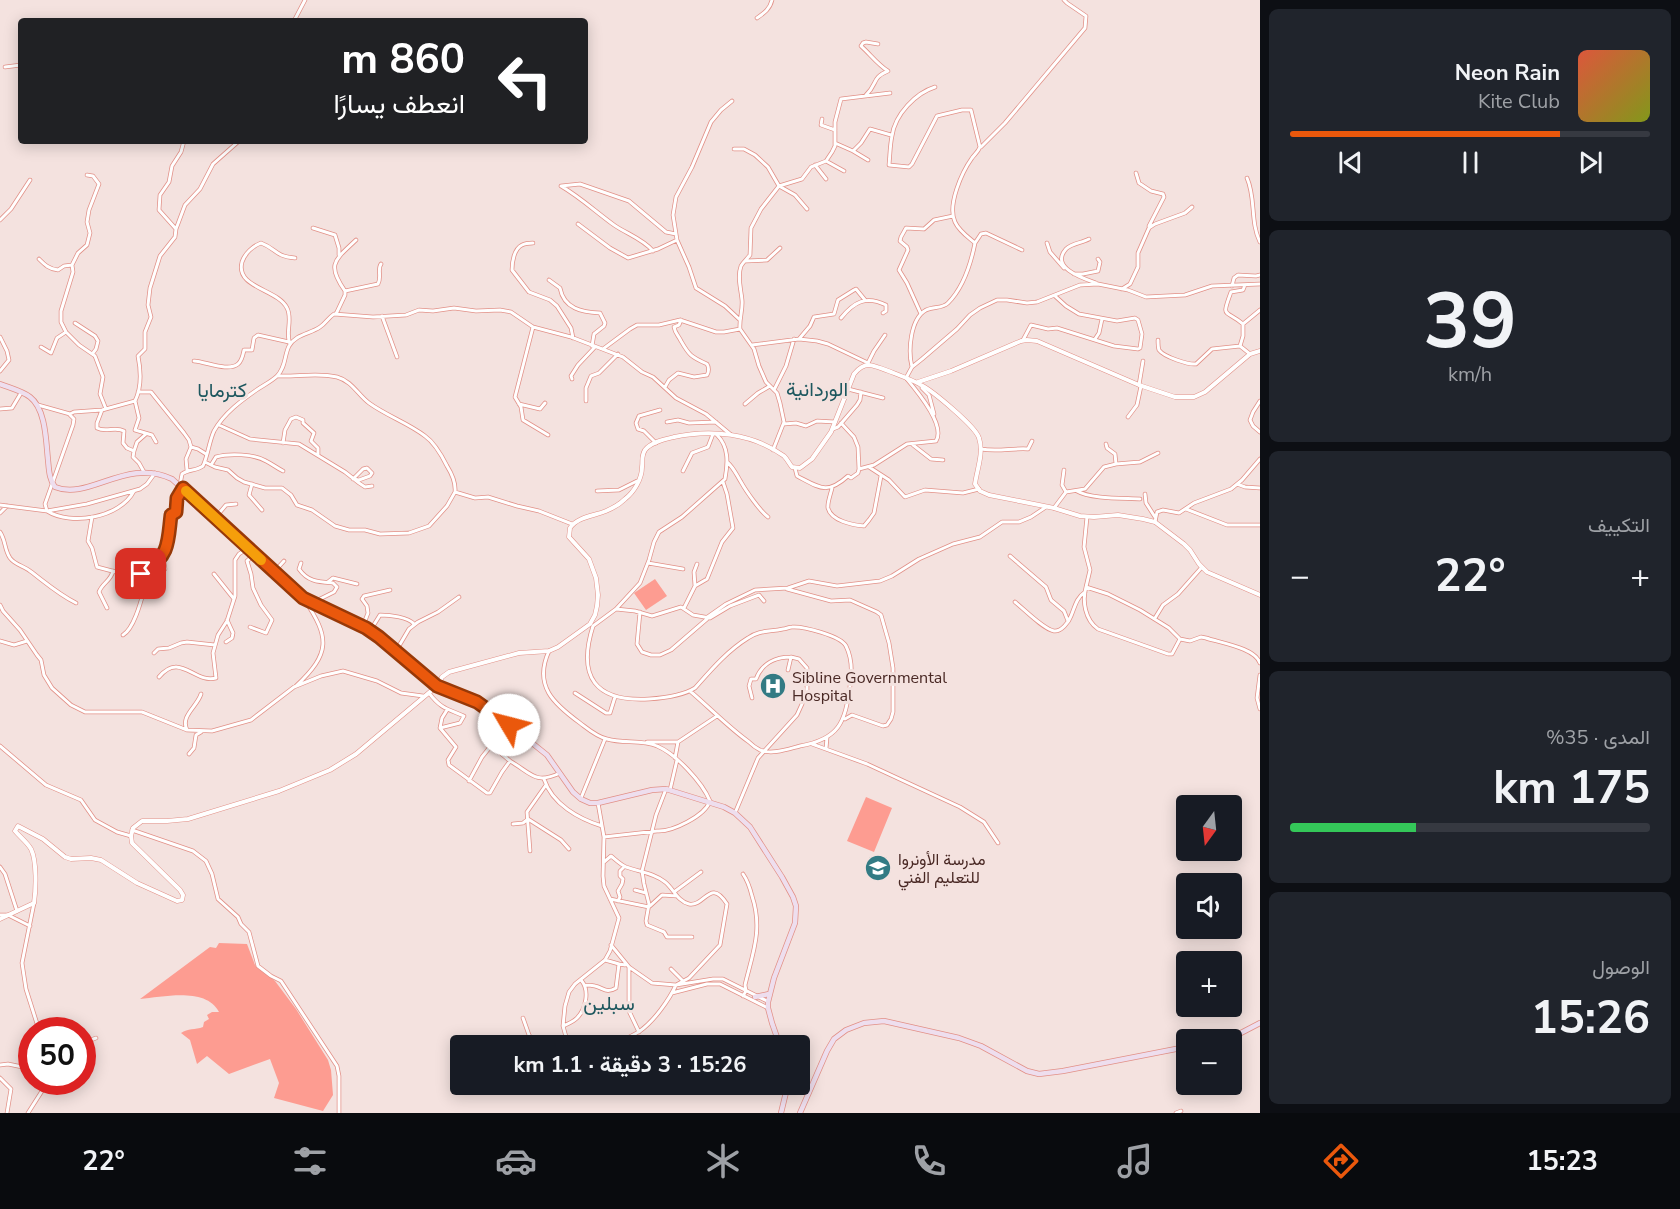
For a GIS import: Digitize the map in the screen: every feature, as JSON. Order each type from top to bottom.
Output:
[{"type":"main road","points":[[0,384],[28,396],[39,409],[44,425],[50,478],[58,488],[70,490],[144,472],[165,476],[181,487],[303,598],[363,626],[437,686],[472,700],[496,714],[547,755],[573,792],[581,799],[597,803],[651,790],[668,789],[710,801],[735,813],[748,824],[763,845],[783,876],[796,906],[795,923],[778,964],[769,994],[768,1005],[777,1035]]},
{"type":"main road","points":[[755,997],[769,994]]},
{"type":"main road","points":[[800,1113],[826,1051],[834,1039],[846,1030],[864,1023],[884,1022],[959,1038],[981,1046],[1027,1071],[1039,1074],[1176,1049]]},
{"type":"main road","points":[[1242,1032],[1260,1023]]},
{"type":"main road","points":[[781,1113],[785,1095]]},
{"type":"street","points":[[296,18],[305,0]]},
{"type":"street","points":[[757,18],[765,13],[772,0]]},
{"type":"street","points":[[975,243],[959,228],[953,216],[953,199],[970,161],[1085,28],[1086,16],[1065,0]]},
{"type":"street","points":[[865,96],[878,76],[888,71],[861,46],[866,42],[878,44]]},
{"type":"street","points":[[5,67],[18,65]]},
{"type":"street","points":[[935,87],[912,100],[898,120],[892,136],[889,165],[909,167],[912,164],[937,116],[970,110],[973,111],[980,149]]},
{"type":"street","points":[[773,450],[784,418],[779,399],[759,366],[752,346],[740,329],[742,301],[740,269],[750,255],[751,228],[758,214],[779,186],[802,179],[815,165],[826,161],[835,143],[841,99],[890,93]]},
{"type":"street","points":[[732,101],[716,115],[711,123],[677,195],[673,215],[677,240],[696,288],[725,306],[740,320]]},
{"type":"street","points":[[822,119],[821,125],[835,130]]},
{"type":"street","points":[[853,151],[870,129],[892,136]]},
{"type":"street","points":[[835,143],[868,160]]},
{"type":"street","points":[[176,229],[159,210],[159,200],[169,182],[172,166],[183,144]]},
{"type":"street","points":[[156,442],[153,436],[135,430],[139,418],[135,400],[141,370],[138,356],[145,350],[145,332],[151,317],[148,305],[150,288],[160,256],[175,237],[183,208],[200,189],[213,164],[236,144]]},
{"type":"street","points":[[734,149],[744,149],[755,155],[768,167],[779,186],[795,195],[807,208]]},
{"type":"street","points":[[826,161],[844,171]]},
{"type":"street","points":[[815,165],[826,179]]},
{"type":"street","points":[[1122,289],[1130,284],[1138,267],[1138,253],[1164,197],[1163,194],[1139,183],[1136,173]]},
{"type":"street","points":[[87,175],[92,175],[99,186],[89,210],[87,222],[90,233],[87,245],[78,253],[72,265],[73,272],[61,311],[61,321],[66,332],[79,345],[93,353],[103,377],[100,394],[104,410],[97,423],[97,429],[122,430],[124,432],[123,443],[134,451]]},
{"type":"street","points":[[1247,178],[1251,189],[1255,230],[1260,242]]},
{"type":"street","points":[[0,220],[11,209],[30,180]]},
{"type":"street","points":[[653,251],[561,186],[580,184],[629,201],[666,232],[676,234]]},
{"type":"street","points":[[1149,228],[1185,213],[1192,207]]},
{"type":"street","points":[[921,314],[899,270],[908,250],[900,238],[906,228],[924,229],[934,220],[953,216]]},
{"type":"street","points":[[578,224],[599,241],[623,256],[631,258],[677,240]]},
{"type":"street","points":[[313,228],[335,235],[339,248],[339,257],[334,272],[345,295],[336,314]]},
{"type":"street","points":[[912,367],[909,346],[921,314],[929,309],[943,307],[954,297],[963,279],[975,243],[981,234],[986,232],[1022,250]]},
{"type":"street","points":[[1089,239],[1068,247],[1064,253],[1064,266],[1073,274],[1098,271],[1100,262],[1098,259]]},
{"type":"street","points":[[339,257],[356,240]]},
{"type":"street","points":[[92,517],[88,541],[98,568],[113,572],[125,570],[144,573],[146,568],[156,564],[166,552],[171,515],[176,512],[182,474],[188,470],[201,468],[214,431],[235,406],[277,376],[284,366],[289,343],[288,308],[282,300],[243,276],[240,268],[243,258],[261,243],[277,254],[295,258]]},
{"type":"street","points":[[533,243],[522,245],[517,250],[512,270],[529,292],[555,304],[571,328],[573,338]]},
{"type":"street","points":[[1047,243],[1058,263],[1070,273],[1098,284],[1145,297],[1185,294],[1212,286],[1260,284]]},
{"type":"street","points":[[744,261],[767,260],[780,248]]},
{"type":"street","points":[[39,259],[47,267],[58,270],[72,265]]},
{"type":"street","points":[[378,284],[381,264]]},
{"type":"street","points":[[1234,286],[1234,278],[1238,275],[1260,275]]},
{"type":"street","points":[[549,280],[560,288],[561,297],[565,302],[579,310],[600,313],[605,323],[594,334],[594,347],[578,365],[571,376],[572,379]]},
{"type":"street","points":[[345,291],[378,284]]},
{"type":"street","points":[[378,284],[381,288]]},
{"type":"street","points":[[906,378],[912,367],[974,312],[992,302],[1007,300],[1032,303],[1080,285],[1098,284]]},
{"type":"street","points":[[1243,324],[1227,314],[1225,310],[1231,292],[1243,290],[1245,285]]},
{"type":"street","points":[[774,390],[796,339],[810,326],[814,317],[834,314],[838,300],[856,289],[865,300]]},
{"type":"street","points":[[1023,340],[1031,325],[1048,330],[1057,328],[1114,346],[1140,348],[1142,334],[1138,320],[1135,318],[1117,321],[1075,312],[1055,296]]},
{"type":"street","points":[[555,304],[561,297]]},
{"type":"street","points":[[841,318],[858,302],[865,300],[886,305],[884,313]]},
{"type":"street","points":[[194,361],[223,367],[236,366],[241,361],[244,351],[252,350],[258,335],[289,343],[320,327],[336,314],[366,318],[406,315],[419,310],[454,308],[476,311],[501,310],[514,313],[533,327],[618,354],[642,372],[653,377],[676,398],[700,411],[730,434]]},
{"type":"street","points":[[1243,324],[1260,310]]},
{"type":"street","points":[[382,316],[397,357]]},
{"type":"street","points":[[1095,339],[1099,333],[1102,318]]},
{"type":"street","points":[[602,349],[634,326],[659,325],[681,320],[716,332],[740,329]]},
{"type":"street","points":[[665,387],[669,380],[678,373],[694,377],[708,373],[707,364],[687,353],[676,334],[674,327],[681,320]]},
{"type":"street","points":[[75,323],[95,336],[98,341],[93,353]]},
{"type":"street","points":[[1240,346],[1243,324]]},
{"type":"street","points":[[533,327],[515,394],[522,410],[523,420],[548,435]]},
{"type":"street","points":[[40,347],[51,353],[57,339],[66,332]]},
{"type":"street","points":[[838,423],[854,374],[868,364],[885,335]]},
{"type":"street","points":[[0,337],[9,360],[0,371]]},
{"type":"street","points":[[752,346],[796,339],[828,344],[868,364],[925,387],[972,426],[978,435],[981,449],[975,484],[989,495],[1054,508],[1073,515],[1087,517],[1118,515],[1155,520]]},
{"type":"street","points":[[916,382],[951,371],[1023,340],[1037,341],[1140,385],[1175,397],[1194,397],[1205,392],[1250,354],[1259,350]]},
{"type":"street","points":[[1158,340],[1161,352],[1192,365],[1201,361],[1212,349],[1240,346],[1250,354]]},
{"type":"street","points":[[586,402],[586,388],[591,376],[599,373],[618,354]]},
{"type":"street","points":[[1128,417],[1137,405],[1143,360]]},
{"type":"street","points":[[205,462],[228,470],[237,478],[252,484],[268,488],[282,488],[291,495],[297,505],[312,510],[335,526],[349,530],[365,530],[385,535],[409,533],[429,526],[447,506],[455,492],[451,472],[425,436],[368,403],[356,389],[344,380],[314,374],[299,377],[277,376]]},
{"type":"street","points":[[906,378],[934,417]]},
{"type":"street","points":[[859,469],[874,465],[907,444],[934,443],[938,439],[939,433],[928,395],[916,382]]},
{"type":"street","points":[[745,404],[770,386]]},
{"type":"street","points":[[848,389],[883,398]]},
{"type":"street","points":[[138,392],[151,392],[189,440],[191,447],[186,459],[188,470]]},
{"type":"street","points":[[844,720],[851,673],[846,644],[837,638],[795,627],[763,631],[747,638],[690,691],[660,698],[626,699],[615,697],[599,687],[589,674],[588,650],[591,625],[597,606],[597,584],[589,559],[569,537],[568,531],[572,524],[605,511],[631,493],[639,480],[643,454],[648,446],[666,439],[684,435],[730,434],[752,440],[773,450],[795,468],[800,468],[812,459],[833,429],[859,402],[861,392]]},
{"type":"street","points":[[0,409],[12,408],[21,393]]},
{"type":"street","points":[[70,414],[104,410],[135,400]]},
{"type":"street","points":[[1260,401],[1252,412],[1250,420],[1260,432]]},
{"type":"street","points":[[519,404],[540,409],[545,403]]},
{"type":"street","points":[[36,404],[70,414],[73,416],[74,423],[45,504],[47,512],[62,518],[92,517],[118,507],[128,500],[134,491]]},
{"type":"street","points":[[656,443],[644,431],[638,429],[636,423],[639,416],[660,410]]},
{"type":"street","points":[[283,443],[285,430],[291,419],[301,418],[314,434],[312,441],[318,448],[318,455]]},
{"type":"street","points":[[667,422],[678,420],[689,423],[716,422]]},
{"type":"street","points":[[783,424],[796,423],[806,426],[817,421],[838,423],[854,437],[858,447],[858,473],[851,478],[848,476],[832,488],[822,489],[815,486],[797,476],[795,468]]},
{"type":"street","points":[[219,425],[250,440],[299,444],[364,487],[372,486]]},
{"type":"street","points":[[144,472],[140,463],[133,457],[134,446],[146,434]]},
{"type":"street","points":[[35,1017],[26,989],[22,963],[34,903],[33,854],[29,845],[15,831],[18,826],[43,838],[65,857],[101,860],[144,886],[177,901],[182,900],[182,893],[136,848],[131,840],[131,833],[136,825],[142,821],[188,819],[279,792],[330,770],[356,754],[427,695],[449,672],[519,653],[549,651],[616,609],[640,583],[659,532],[682,517],[723,482],[727,462],[725,447],[715,434]]},
{"type":"street","points":[[683,471],[692,453],[708,447],[715,434]]},
{"type":"street","points":[[981,449],[996,451],[1027,449],[1032,441]]},
{"type":"street","points":[[913,444],[931,459],[943,460]]},
{"type":"street","points":[[1106,444],[1107,448],[1115,454],[1116,464]]},
{"type":"street","points":[[191,447],[206,454]]},
{"type":"street","points":[[1054,508],[1066,492],[1085,489],[1102,468],[1140,462],[1158,453]]},
{"type":"street","points":[[211,465],[216,456],[227,454],[265,460],[284,471]]},
{"type":"street","points":[[1155,520],[1157,512],[1179,513],[1201,500],[1224,493],[1237,484],[1260,459]]},
{"type":"street","points":[[727,462],[735,469],[741,483],[768,517]]},
{"type":"street","points":[[869,467],[891,482],[905,497],[925,490],[957,493],[979,489]]},
{"type":"street","points":[[367,468],[372,473],[359,480],[353,478],[363,469],[367,468]]},
{"type":"street","points":[[1064,470],[1062,485],[1066,492]]},
{"type":"street","points":[[0,505],[47,512],[87,504],[134,491],[147,484],[154,473]]},
{"type":"street","points":[[832,488],[829,510],[842,522],[864,526],[874,513],[881,476]]},
{"type":"street","points":[[597,491],[619,490],[639,480]]},
{"type":"street","points":[[684,608],[695,586],[706,579],[722,542],[732,528],[723,482]]},
{"type":"street","points":[[252,484],[249,495],[262,510]]},
{"type":"street","points":[[1237,484],[1260,488]]},
{"type":"street","points":[[1077,491],[1092,496],[1140,499]]},
{"type":"street","points":[[455,492],[475,498],[488,497],[539,511],[572,524]]},
{"type":"street","points":[[1145,494],[1146,503],[1155,520],[1191,550],[1202,567],[1215,576],[1260,595]]},
{"type":"street","points":[[215,518],[225,506],[236,504]]},
{"type":"street","points":[[0,513],[8,505]]},
{"type":"street","points":[[640,612],[637,644],[642,652],[660,655],[670,650],[726,604],[755,590],[785,588],[807,581],[838,586],[880,581],[892,576],[912,562],[953,544],[980,537],[1002,522],[1019,522],[1046,507]]},
{"type":"street","points":[[1186,508],[1227,525],[1260,525]]},
{"type":"street","points":[[1087,517],[1084,547],[1090,570],[1085,590],[1086,610],[1092,623],[1098,629],[1168,654],[1174,652],[1180,639]]},
{"type":"street","points":[[0,532],[5,550],[12,561],[30,570],[55,592],[76,603]]},
{"type":"street","points":[[159,677],[173,666],[195,673],[205,680],[216,678],[213,657],[219,632],[227,620],[234,599],[235,560],[248,548]]},
{"type":"street","points":[[250,627],[266,633],[272,620],[261,605],[252,585],[252,574],[247,561],[255,554]]},
{"type":"street","points":[[1010,556],[1046,587],[1051,600],[1064,611],[1068,622]]},
{"type":"street","points":[[123,635],[128,632],[139,609],[146,583],[155,581],[164,572],[165,565],[160,558]]},
{"type":"street","points":[[274,572],[284,561]]},
{"type":"street","points":[[301,563],[299,569],[304,576],[317,582],[336,584],[336,590],[316,601],[315,605]]},
{"type":"street","points":[[648,563],[683,569]]},
{"type":"street","points":[[695,586],[694,574],[697,564]]},
{"type":"street","points":[[1154,619],[1163,605],[1178,594],[1202,567]]},
{"type":"street","points":[[107,608],[99,592],[113,572]]},
{"type":"street","points":[[214,574],[234,599]]},
{"type":"street","points":[[328,582],[333,578],[357,584]]},
{"type":"street","points":[[690,691],[742,737],[763,751],[812,744],[827,737],[844,720],[852,716],[883,726],[887,725],[893,712],[893,668],[890,643],[883,618],[877,612],[850,600],[831,601],[785,588]]},
{"type":"street","points":[[363,626],[368,613],[367,606],[362,599],[364,596],[390,590]]},
{"type":"street","points":[[1085,590],[1111,595],[1169,628],[1180,639],[1190,641],[1201,637],[1206,638],[1252,652],[1258,657],[1260,663]]},
{"type":"street","points":[[1015,602],[1054,631],[1059,630],[1068,622],[1079,595],[1085,590]]},
{"type":"street","points":[[684,608],[689,614],[707,618],[713,617],[734,604],[759,595],[764,601]]},
{"type":"street","points":[[396,651],[414,625],[459,597]]},
{"type":"street","points":[[189,754],[194,748],[196,735],[251,720],[312,670],[324,647],[324,638],[320,626],[303,598]]},
{"type":"street","points":[[0,605],[40,660],[47,682],[58,695],[77,709],[94,712],[142,712],[187,730],[202,732]]},
{"type":"street","points":[[616,609],[652,616],[674,608],[684,608]]},
{"type":"street","points":[[370,631],[380,615],[410,620],[414,625]]},
{"type":"street","points":[[226,642],[232,638],[233,633],[227,620]]},
{"type":"street","points":[[0,642],[14,645],[28,641]]},
{"type":"street","points":[[154,653],[158,649],[169,648],[180,643],[215,645]]},
{"type":"street","points":[[549,651],[542,673],[554,701],[605,739],[620,742],[678,742],[718,715]]},
{"type":"street","points":[[788,670],[791,657]]},
{"type":"street","points":[[735,813],[756,761],[796,714],[807,691],[807,668],[799,659],[791,657],[770,662],[761,669],[756,679],[751,679],[749,686],[752,698]]},
{"type":"street","points":[[294,687],[321,676],[343,671],[377,681],[401,693],[427,695],[447,710],[463,715],[460,723],[440,728]]},
{"type":"street","points":[[1260,675],[1257,698],[1260,710]]},
{"type":"street","points":[[575,693],[606,713],[612,711],[615,697]]},
{"type":"street","points":[[187,730],[185,721],[201,694]]},
{"type":"street","points":[[847,706],[852,716]]},
{"type":"street","points":[[440,728],[447,710]]},
{"type":"street","points":[[440,728],[456,747],[448,760],[448,765],[486,793],[490,793],[510,761]]},
{"type":"street","points":[[826,749],[827,737]]},
{"type":"street","points":[[581,799],[605,739]]},
{"type":"street","points":[[604,837],[665,831],[702,814],[709,806],[710,801],[702,787],[676,759],[660,747],[645,742]]},
{"type":"street","points":[[678,742],[668,789],[656,815],[642,871],[649,907],[647,925],[664,932],[667,937],[692,937]]},
{"type":"street","points":[[812,744],[874,767],[960,807],[984,822],[998,843]]},
{"type":"street","points":[[0,746],[45,785],[81,800],[94,820],[117,832],[131,833],[193,851],[206,861],[212,874],[218,899],[249,932],[258,966],[281,981],[337,1066],[339,1113]]},
{"type":"street","points":[[469,781],[490,747],[535,777],[544,779],[560,773]]},
{"type":"street","points":[[544,779],[551,793],[575,815],[602,826]]},
{"type":"street","points":[[530,851],[528,810],[546,786]]},
{"type":"street","points":[[566,1035],[563,1014],[569,992],[606,960],[619,918],[604,886],[604,837],[597,803]]},
{"type":"street","points":[[513,824],[523,823],[528,819]]},
{"type":"street","points":[[528,819],[561,840],[568,849]]},
{"type":"street","points":[[604,862],[611,856],[624,867],[661,879],[686,903],[697,902],[704,896],[714,893],[719,894],[727,904],[720,945],[692,974],[676,985],[667,1002],[648,1024],[633,1035]]},
{"type":"street","points":[[0,867],[5,874],[17,911]]},
{"type":"street","points":[[618,901],[620,897],[618,891],[623,882],[620,871],[624,867]]},
{"type":"street","points":[[674,892],[701,872]]},
{"type":"street","points":[[742,996],[746,991],[745,985],[758,929],[755,905],[743,874]]},
{"type":"street","points":[[635,890],[646,893]]},
{"type":"street","points":[[649,907],[662,895],[677,896]]},
{"type":"street","points":[[610,899],[649,907]]},
{"type":"street","points":[[0,917],[34,903]]},
{"type":"street","points":[[8,915],[30,926]]},
{"type":"street","points":[[611,945],[627,966],[652,983],[676,985],[707,979],[723,979],[732,982],[761,1002]]},
{"type":"street","points":[[606,960],[627,966]]},
{"type":"street","points":[[585,985],[598,987],[605,991],[613,990],[616,988],[619,964]]},
{"type":"street","points":[[627,966],[629,1011],[639,1032]]},
{"type":"street","points":[[671,969],[683,981]]},
{"type":"street","points":[[692,974],[697,980],[701,980]]},
{"type":"street","points":[[691,987],[689,982],[692,974]]},
{"type":"street","points":[[707,979],[707,984]]},
{"type":"street","points":[[721,984],[723,979]]},
{"type":"street","points":[[563,1026],[576,1020],[581,1013],[586,998],[585,985],[581,980]]},
{"type":"street","points":[[672,993],[707,984],[721,984],[742,996],[768,1005]]},
{"type":"street","points":[[523,1018],[529,1035]]},
{"type":"street","points":[[0,1065],[18,1066]]},
{"type":"street","points":[[0,1078],[11,1089],[7,1113]]},
{"type":"street","points":[[28,1113],[39,1095]]},
{"type":"street","points":[[1176,1113],[1181,1111]]},
{"type":"shaded area","points":[[655,579],[667,596],[646,610],[634,593]]},
{"type":"shaded area","points":[[866,797],[892,808],[874,852],[847,841]]},
{"type":"shaded area","points":[[219,943],[247,944],[255,965],[275,981],[296,1009],[328,1060],[333,1095],[323,1111],[274,1098],[279,1083],[270,1059],[229,1074],[207,1056],[197,1064],[190,1040],[181,1033],[203,1027],[204,1022],[209,1019],[207,1015],[219,1012],[205,999],[184,995],[140,999],[210,947],[216,948]]},
{"type":"slow traffic","points":[[186,491],[261,560]]},
{"type":"place","name":"Sibline Governmental Hospital","points":[[773,686]]},
{"type":"place","name":"مدرسة الأونروا للتعليم الفني","points":[[878,868]]},
{"type":"district","name":"الوردانية","points":[[817,389]]},
{"type":"district","name":"كترمايا","points":[[222,390]]},
{"type":"district","name":"سبلين","points":[[609,1003]]},
{"type":"route","points":[[141,574],[146,568],[156,564],[166,552],[171,515],[176,512],[177,498],[183,488],[303,598],[366,628],[437,686],[477,702],[509,725]]}]
